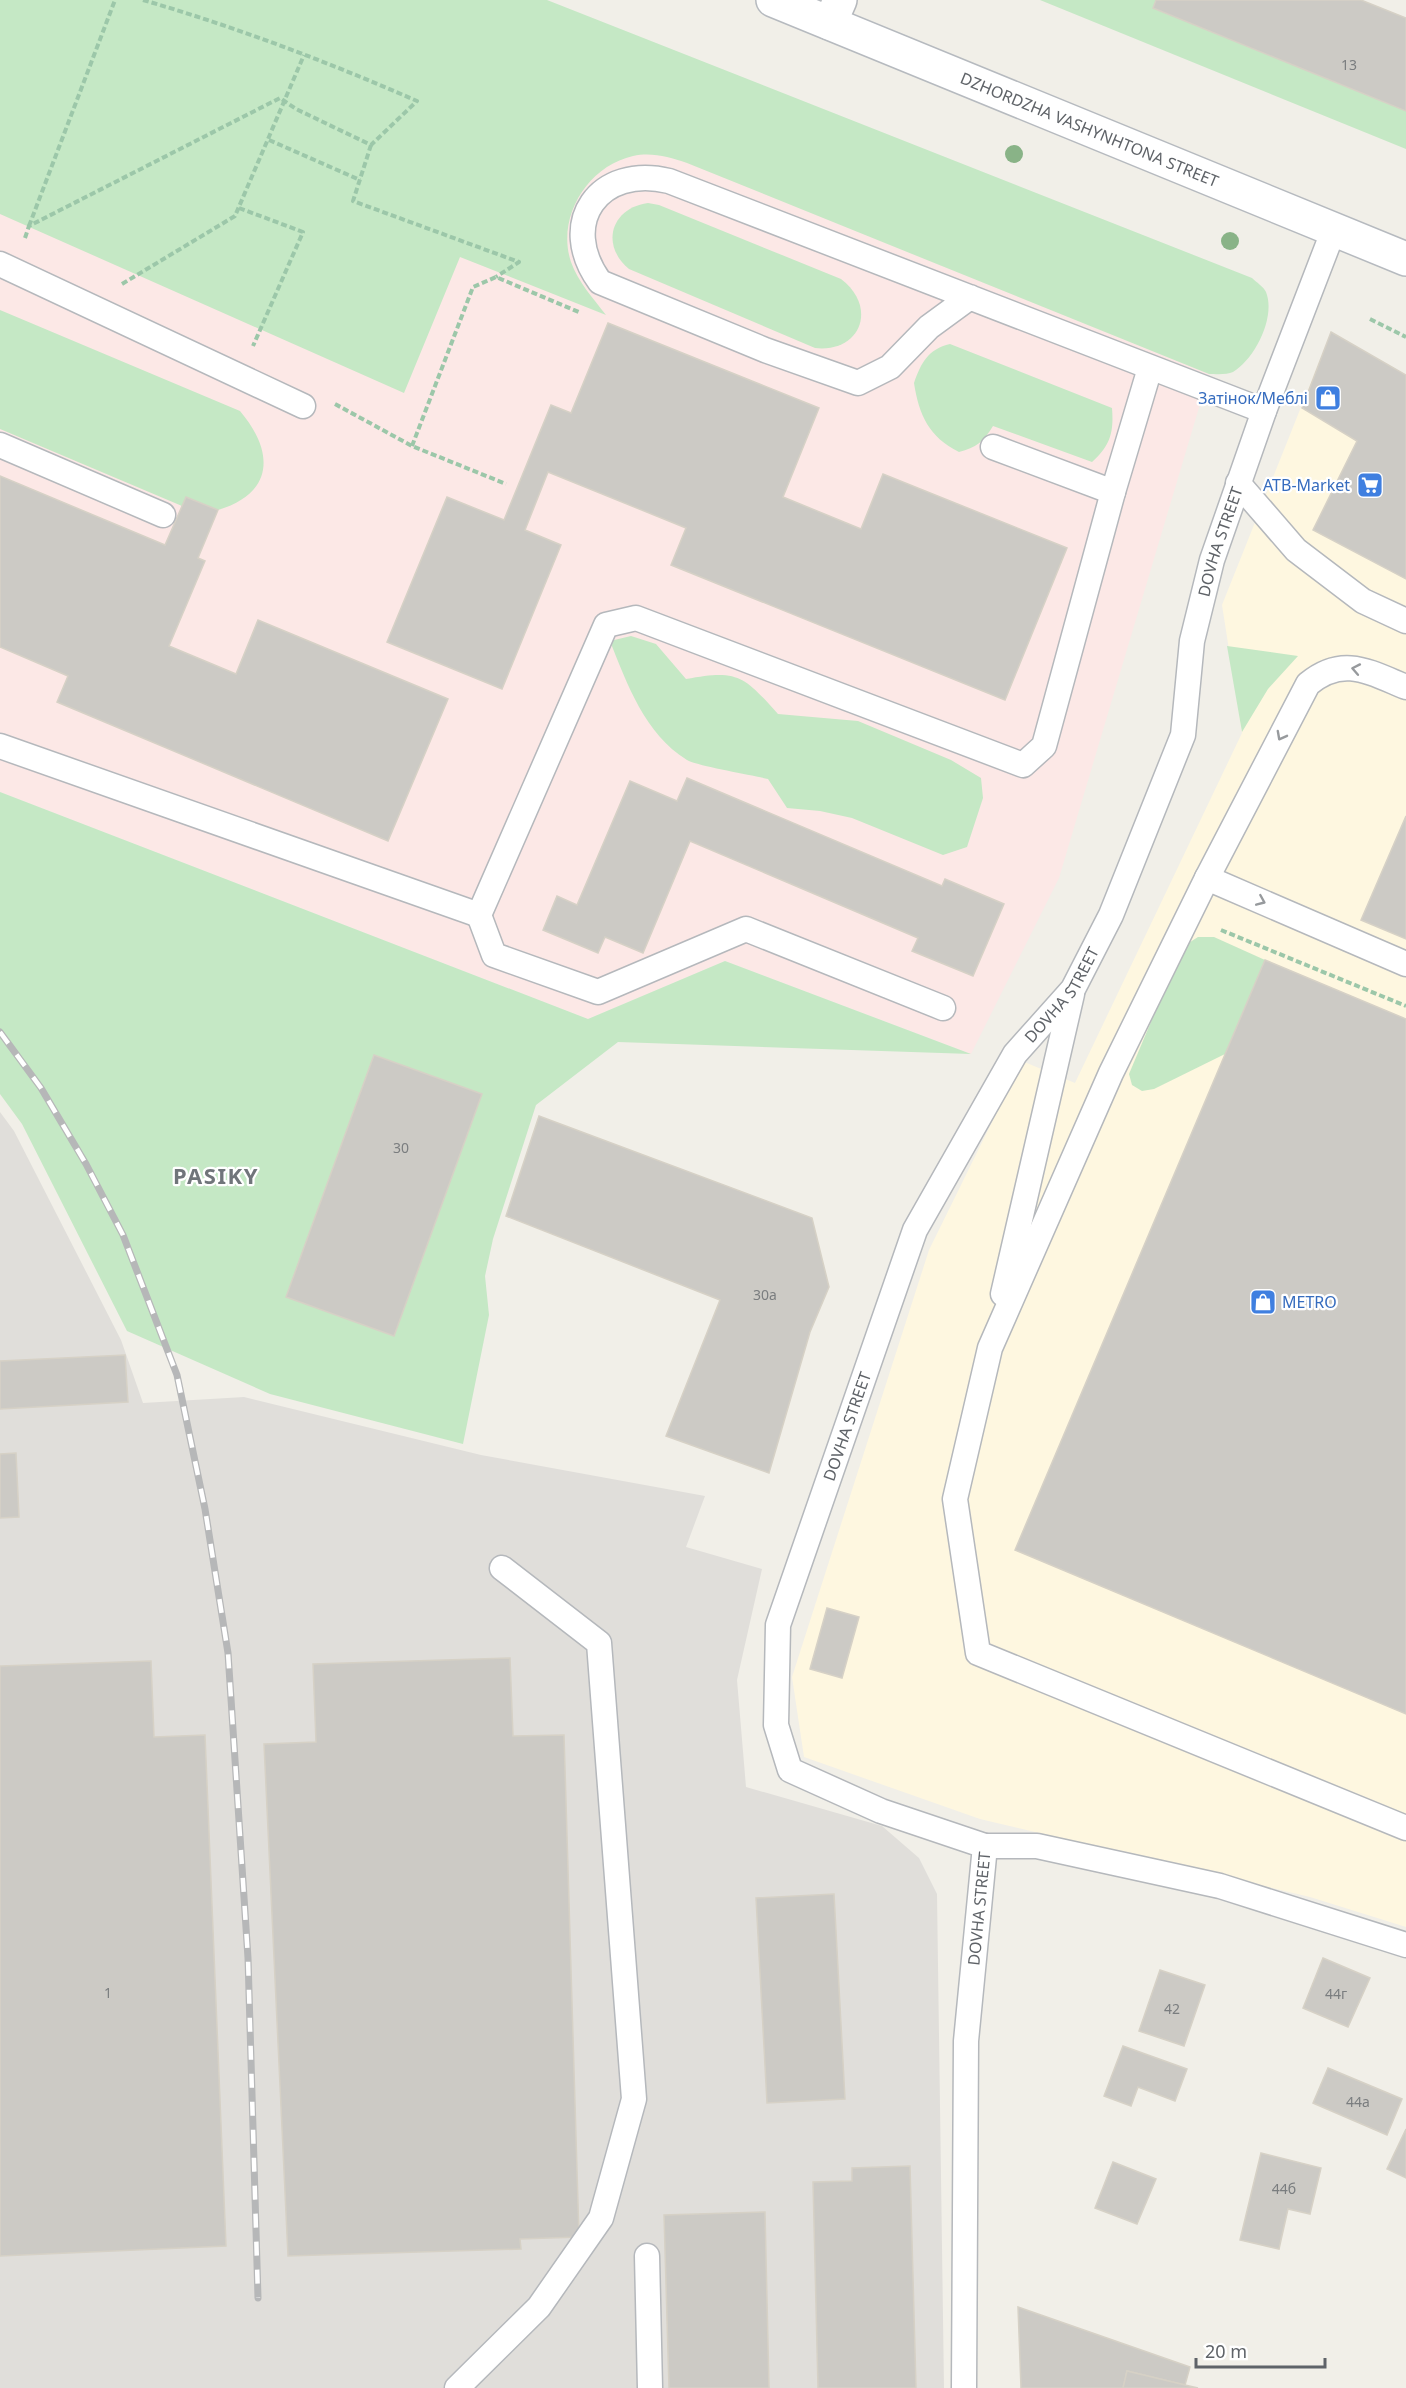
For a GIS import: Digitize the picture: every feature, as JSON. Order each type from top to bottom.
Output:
[{"type":"main road","name":"DZHORDZHA VASHYNHTONA STREET","points":[[772,0],[835,11],[1406,259]]},
{"type":"lane","points":[[970,297],[929,327],[890,367],[858,383],[765,350],[600,282],[588,264],[582,244],[584,222],[592,203],[607,188],[627,178],[648,176],[669,181],[970,297],[1150,368],[1264,411]]},
{"type":"lane","name":"DOVHA STREET","points":[[964,2388],[966,2041],[985,1846],[881,1810],[790,1770],[776,1725],[778,1625],[915,1230],[1015,1054],[1073,989],[1112,915],[1183,735],[1192,641],[1212,560],[1264,411],[1334,229]]},
{"type":"lane","points":[[0,264],[303,406]]},
{"type":"lane","points":[[943,1008],[746,929],[598,992],[494,955],[479,915],[606,625],[636,618],[1023,765],[1044,746],[1113,492],[1150,368]]},
{"type":"lane","points":[[0,445],[163,514]]},
{"type":"lane","points":[[993,447],[1113,492]]},
{"type":"lane","points":[[1238,483],[1296,550],[1363,601],[1406,621]]},
{"type":"lane","points":[[990,1348],[1111,1073],[1207,878],[1308,684],[1321,673],[1346,667],[1360,669],[1406,687]]},
{"type":"lane","points":[[0,746],[479,915]]},
{"type":"lane","points":[[1207,878],[1406,964]]},
{"type":"lane","points":[[1073,989],[955,1499],[978,1653],[1406,1828]]},
{"type":"lane","points":[[457,2388],[539,2307],[601,2218],[634,2099],[599,1643],[501,1568]]},
{"type":"lane","points":[[985,1846],[1037,1846],[1220,1886],[1406,1945]]},
{"type":"lane","points":[[647,2256],[650,2388]]},
{"type":"path","points":[[22,244],[115,0]]},
{"type":"path","points":[[143,0],[197,16],[304,55],[417,101],[371,145],[353,201],[519,262],[496,277],[473,287],[412,446]]},
{"type":"path","points":[[118,286],[235,216],[286,102],[304,55]]},
{"type":"path","points":[[29,226],[280,98],[371,145]]},
{"type":"path","points":[[269,140],[360,180]]},
{"type":"path","points":[[238,208],[303,232],[250,352]]},
{"type":"path","points":[[496,277],[594,318],[628,293]]},
{"type":"path","points":[[1370,319],[1406,337]]},
{"type":"path","points":[[333,403],[412,446],[506,484]]},
{"type":"path","points":[[1188,917],[1406,1006]]},
{"type":"shaded area","points":[[0,0],[293,0],[1209,374],[1059,878],[971,1054],[725,961],[588,1019],[0,792]]},
{"type":"shaded area","points":[[1331,332],[1406,375],[1406,1927],[1310,1897],[980,1819],[804,1757],[792,1677],[929,1250],[1022,1061],[1075,1083],[1242,733],[1222,605]]},
{"type":"shaded area","points":[[0,1112],[14,1131],[121,1340],[143,1403],[244,1397],[481,1455],[705,1496],[686,1547],[762,1569],[737,1680],[746,1787],[882,1826],[919,1858],[937,1894],[944,2388],[0,2388]]},
{"type":"green space","points":[[0,0],[547,0],[1252,278],[1266,292],[1268,313],[1266,325],[1256,348],[1241,366],[1231,373],[1209,374],[687,163],[660,156],[640,155],[617,162],[602,170],[590,182],[572,211],[568,228],[568,245],[574,269],[586,290],[606,315],[460,257],[404,393],[0,214]]},
{"type":"green space","points":[[1040,0],[1156,0],[1406,111],[1406,149]]},
{"type":"green space","points":[[648,203],[659,205],[841,279],[852,290],[859,302],[861,314],[859,326],[853,336],[844,343],[831,348],[815,348],[629,269],[615,249],[614,229],[625,212],[635,206]]},
{"type":"green space","points":[[0,310],[240,411],[259,441],[263,455],[263,469],[259,482],[237,503],[218,510],[186,497],[182,506],[0,429]]},
{"type":"green space","points":[[950,344],[1112,408],[1112,425],[1107,444],[1092,462],[993,426],[983,440],[975,446],[959,452],[949,446],[927,424],[919,405],[914,383],[926,358],[936,349]]},
{"type":"green space","points":[[631,636],[656,644],[686,679],[718,675],[739,678],[757,691],[778,714],[858,721],[951,760],[981,778],[983,798],[967,847],[943,855],[852,818],[820,811],[787,808],[768,779],[713,768],[687,760],[672,749],[649,722],[623,674],[610,641]]},
{"type":"green space","points":[[1227,646],[1298,656],[1268,689],[1242,732]]},
{"type":"green space","points":[[0,792],[588,1019],[725,961],[971,1054],[618,1042],[536,1105],[493,1239],[485,1276],[489,1315],[463,1444],[270,1394],[127,1331],[22,1124],[0,1094]]},
{"type":"green space","points":[[1198,937],[1214,937],[1265,960],[1225,1054],[1154,1089],[1142,1091],[1132,1085],[1129,1074],[1180,953],[1184,946]]},
{"type":"building","points":[[1156,0],[1361,0],[1406,18],[1406,111],[1153,8]]},
{"type":"building","points":[[608,323],[819,408],[783,497],[861,529],[883,474],[1067,548],[1005,700],[671,565],[686,528],[548,472],[525,530],[561,545],[502,689],[387,642],[447,497],[504,520],[551,405],[571,413]]},
{"type":"building","name":"ATB-Market","points":[[1331,332],[1406,375],[1406,579],[1313,530],[1357,441],[1302,408]]},
{"type":"building","points":[[0,476],[165,545],[186,497],[218,510],[198,558],[205,561],[169,646],[236,674],[258,620],[448,699],[388,841],[57,702],[68,676],[0,647]]},
{"type":"building","points":[[687,778],[942,886],[945,879],[1004,904],[973,976],[912,951],[918,938],[690,841],[643,953],[605,937],[598,953],[543,930],[557,896],[577,905],[630,781],[677,801]]},
{"type":"building","points":[[1406,816],[1406,939],[1361,920]]},
{"type":"building","name":"METRO","points":[[1265,960],[1406,1019],[1406,1714],[1015,1550]]},
{"type":"building","points":[[374,1055],[482,1094],[394,1336],[286,1297]]},
{"type":"building","points":[[539,1116],[812,1218],[829,1287],[810,1332],[769,1473],[666,1436],[720,1300],[506,1216]]},
{"type":"building","points":[[125,1355],[128,1402],[0,1409],[0,1361]]},
{"type":"building","points":[[16,1453],[19,1517],[0,1518],[0,1454]]},
{"type":"building","points":[[827,1608],[859,1617],[842,1678],[810,1669]]},
{"type":"building","points":[[510,1658],[513,1736],[564,1735],[579,2237],[520,2239],[521,2249],[288,2256],[264,1744],[316,1742],[313,1664]]},
{"type":"building","points":[[151,1661],[154,1737],[205,1735],[226,2246],[0,2256],[0,1666]]},
{"type":"building","points":[[834,1894],[845,2099],[767,2103],[756,1898]]},
{"type":"building","points":[[1323,1958],[1370,1978],[1348,2027],[1303,2008]]},
{"type":"building","points":[[1160,1970],[1205,1985],[1184,2046],[1139,2031]]},
{"type":"building","points":[[1123,2046],[1187,2069],[1175,2101],[1138,2087],[1131,2106],[1104,2096]]},
{"type":"building","points":[[1328,2068],[1402,2099],[1387,2135],[1313,2103]]},
{"type":"building","points":[[1406,2129],[1406,2178],[1387,2169]]},
{"type":"building","points":[[1261,2153],[1321,2168],[1310,2214],[1288,2209],[1279,2249],[1240,2240]]},
{"type":"building","points":[[1113,2162],[1156,2179],[1137,2224],[1095,2208]]},
{"type":"building","points":[[910,2166],[916,2388],[818,2388],[813,2182],[852,2181],[852,2168]]},
{"type":"building","points":[[765,2212],[769,2388],[669,2388],[664,2215]]},
{"type":"building","points":[[1018,2307],[1190,2367],[1185,2385],[1127,2371],[1123,2388],[1021,2388]]},
{"type":"building","points":[[1127,2371],[1185,2385],[1198,2388],[1123,2388]]},
{"type":"railway","points":[[0,1032],[41,1088],[86,1164],[123,1235],[177,1375],[205,1509],[228,1653],[248,1958],[258,2298]]},
{"type":"place","name":"Затінок/Меблі","points":[[1328,398]]},
{"type":"place","name":"ATB-Market","points":[[1370,485]]},
{"type":"place","name":"METRO","points":[[1263,1302]]},
{"type":"district","name":"PASIKY","points":[[216,1175]]}]
